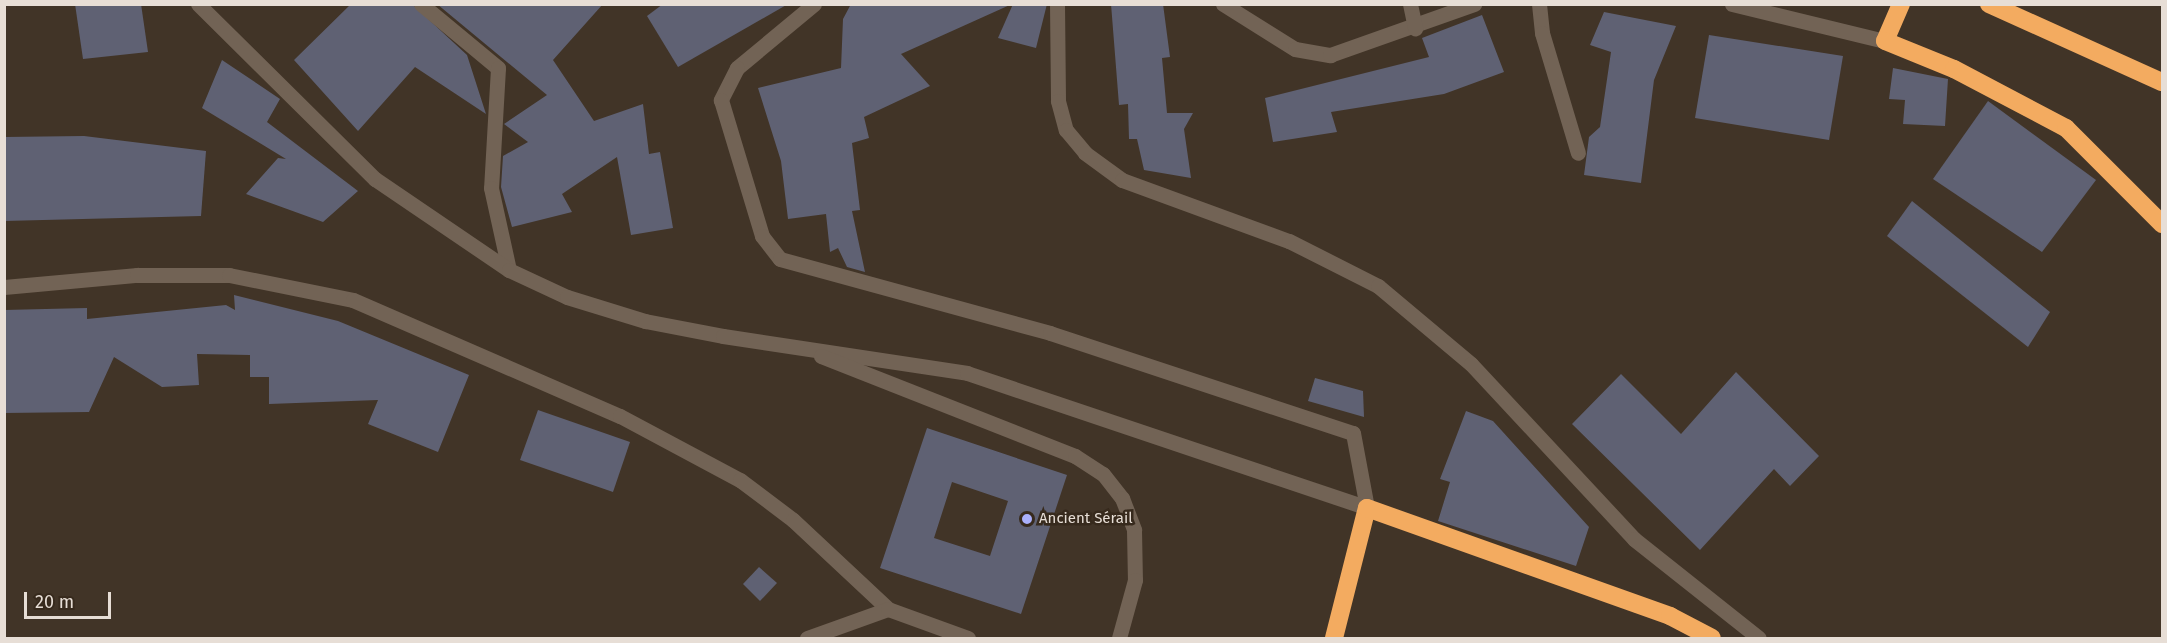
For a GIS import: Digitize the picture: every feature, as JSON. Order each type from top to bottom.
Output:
[{"type":"highway","points":[[1901,4],[1885,41],[1964,74],[2066,128],[2163,224]]},
{"type":"highway","points":[[1989,4],[2163,82]]},
{"type":"highway","points":[[1334,639],[1367,508],[1670,616],[1712,639]]},
{"type":"street","points":[[198,4],[375,179],[509,270],[567,297],[645,321],[810,351],[967,373],[1367,508],[1353,433],[1050,333],[780,259],[762,236],[721,100],[737,68],[814,4]]},
{"type":"street","points":[[421,4],[498,68],[491,188],[509,270]]},
{"type":"street","points":[[1057,4],[1058,101],[1066,130],[1085,153],[1122,180],[1289,241],[1378,286],[1471,364],[1634,539],[1759,639]]},
{"type":"street","points":[[1223,4],[1312,54],[1350,52],[1474,4]]},
{"type":"street","points":[[1410,4],[1415,28]]},
{"type":"street","points":[[1539,4],[1542,33],[1578,153]]},
{"type":"street","points":[[1732,4],[1885,41]]},
{"type":"street","points":[[4,287],[137,275],[229,275],[353,300],[620,416],[740,480],[793,520],[888,609],[968,639]]},
{"type":"street","points":[[810,351],[1075,456],[1103,474],[1122,498],[1134,530],[1135,580],[1119,639]]},
{"type":"street","points":[[807,639],[888,609]]},
{"type":"building","points":[[75,4],[141,4],[148,52],[83,59]]},
{"type":"building","points":[[351,4],[412,4],[467,55],[486,114],[415,67],[358,131],[294,60]]},
{"type":"building","points":[[437,4],[603,4],[553,60],[594,121],[643,104],[649,154],[660,152],[673,228],[631,235],[617,157],[562,194],[572,212],[512,227],[501,187],[503,156],[528,142],[504,124],[547,95]]},
{"type":"building","points":[[663,4],[788,4],[678,67],[647,16]]},
{"type":"building","points":[[851,4],[1012,4],[901,54],[930,86],[864,117],[869,138],[852,143],[860,210],[852,211],[865,272],[847,267],[838,248],[830,252],[826,214],[788,219],[781,161],[758,88],[841,68],[843,19]]},
{"type":"building","points":[[1013,4],[1047,4],[1036,48],[998,38]]},
{"type":"building","points":[[1111,4],[1163,4],[1170,57],[1162,58],[1167,113],[1193,113],[1184,129],[1191,178],[1144,170],[1137,139],[1129,139],[1128,104],[1119,105]]},
{"type":"building","points":[[1604,12],[1676,26],[1654,80],[1641,183],[1584,175],[1589,137],[1600,127],[1611,52],[1590,45]]},
{"type":"building","points":[[1482,15],[1504,72],[1444,94],[1331,112],[1337,132],[1273,142],[1265,98],[1429,57],[1422,38]]},
{"type":"building","points":[[1709,35],[1843,56],[1829,140],[1695,118]]},
{"type":"building","points":[[222,60],[280,99],[267,122],[358,191],[323,222],[246,194],[278,158],[286,159],[202,108]]},
{"type":"building","points":[[1893,68],[1948,79],[1945,126],[1903,124],[1905,100],[1889,99]]},
{"type":"building","points":[[1988,101],[2096,180],[2042,252],[1933,179]]},
{"type":"building","points":[[84,136],[206,151],[201,216],[4,221],[4,137]]},
{"type":"building","points":[[1912,201],[2050,312],[2028,347],[1887,236]]},
{"type":"building","points":[[234,295],[338,321],[469,375],[438,452],[368,424],[378,400],[269,404],[269,377],[250,377],[250,355],[197,354],[199,385],[162,387],[114,357],[89,412],[4,413],[4,310],[87,308],[87,319],[226,305],[235,310]]},
{"type":"building","points":[[1736,372],[1819,456],[1790,486],[1774,469],[1700,550],[1572,424],[1621,374],[1681,434]]},
{"type":"building","points":[[1315,378],[1363,391],[1364,417],[1308,401]]},
{"type":"building","points":[[538,410],[630,442],[613,492],[520,460]]},
{"type":"building","points":[[1466,411],[1493,421],[1589,527],[1576,566],[1438,521],[1450,482],[1440,479]]},
{"type":"building","name":"Ancient Sérail","points":[[927,428],[1067,475],[1021,614],[880,568]],"holes":[[[952,482],[1008,501],[990,556],[934,538]]]},
{"type":"building","points":[[759,567],[777,583],[760,601],[743,584]]},
{"type":"place","name":"Ancient Sérail","points":[[1027,519]]}]
